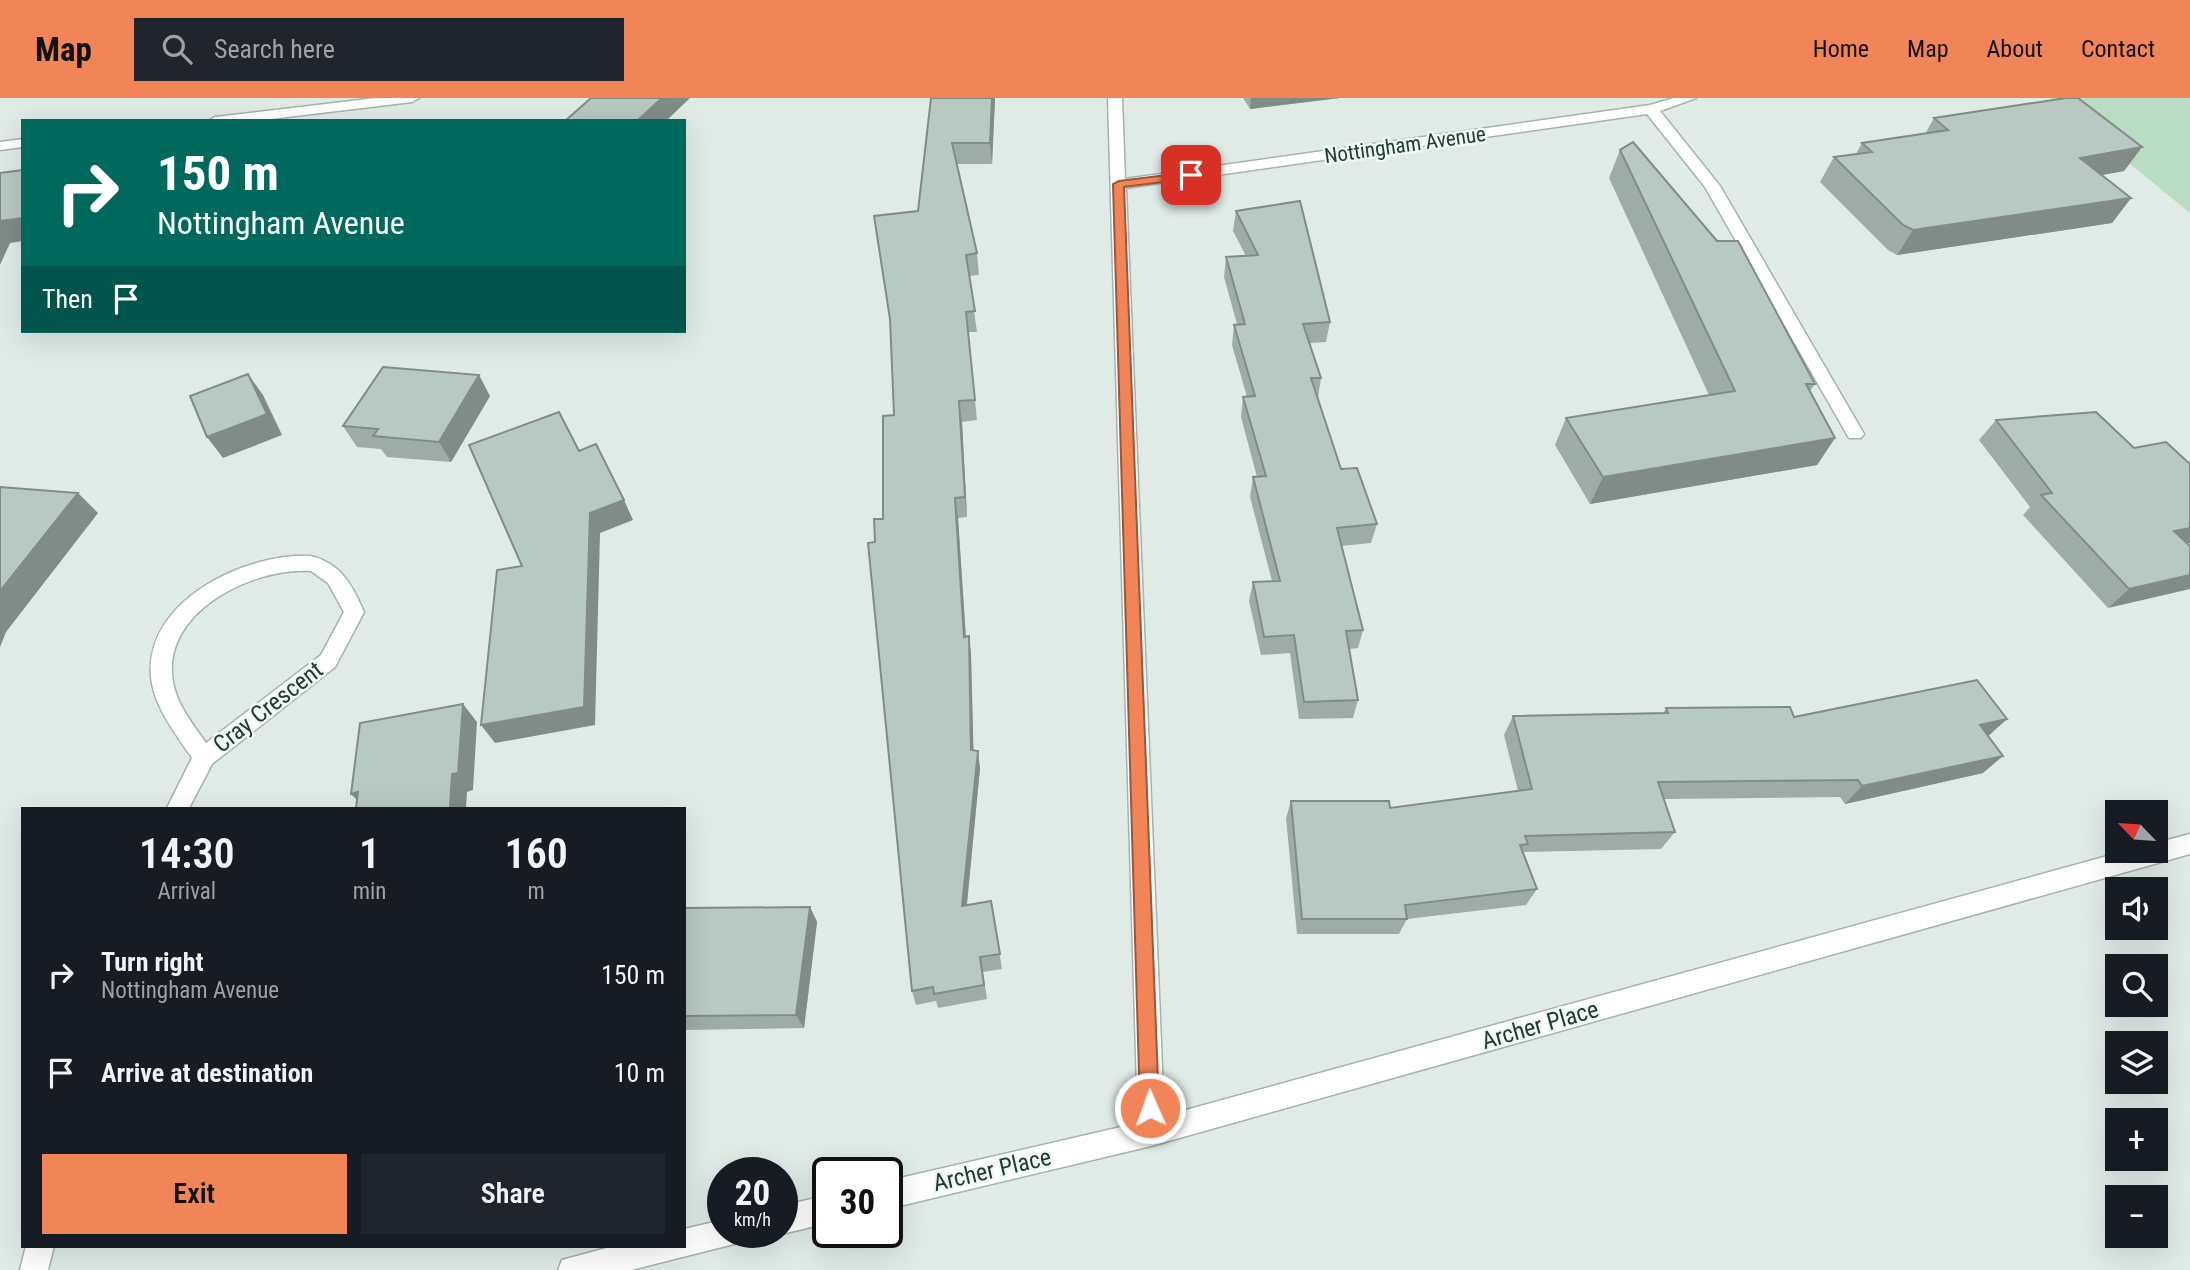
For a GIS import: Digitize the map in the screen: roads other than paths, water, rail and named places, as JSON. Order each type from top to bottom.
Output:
[{"type":"street","points":[[232,119],[412,98]]},
{"type":"street","points":[[1115,98],[1150,1133]]},
{"type":"street","name":"Nottingham Avenue","points":[[1119,184],[1651,109],[1689,98]]},
{"type":"street","points":[[1651,109],[1713,186],[1855,434]]},
{"type":"street","points":[[0,145],[21,143]]},
{"type":"street","name":"Cray Crescent","points":[[179,807],[204,757],[328,661],[354,612],[342,584],[314,564],[282,563],[236,576],[200,600],[173,630],[161,667],[168,702],[204,757]]},
{"type":"street","name":"Archer Place","points":[[903,1191],[1150,1133],[2190,844]]},
{"type":"street","points":[[686,1243],[707,1238]]},
{"type":"street","points":[[34,1270],[40,1248]]},
{"type":"street","points":[[572,1270],[665,1248]]}]
